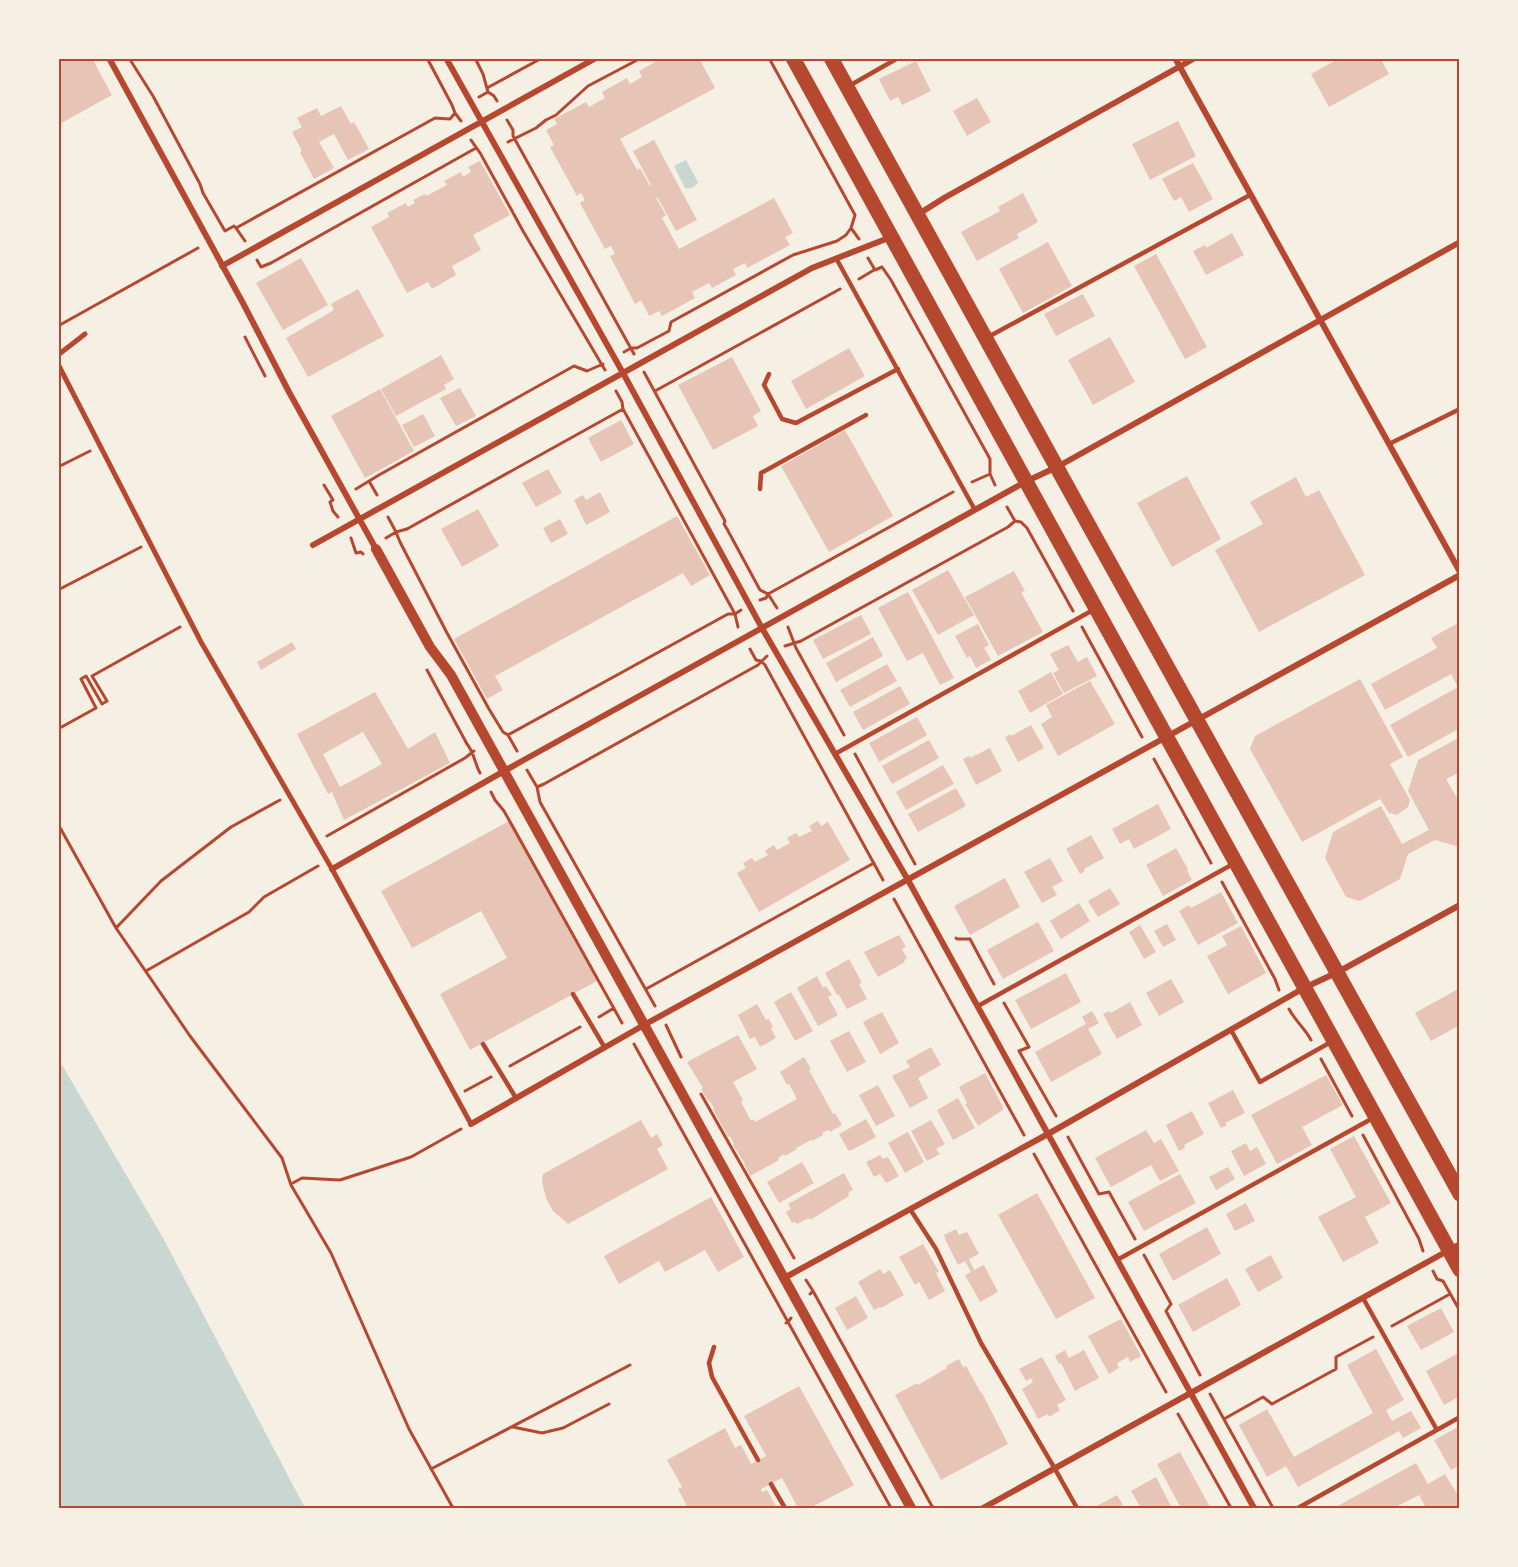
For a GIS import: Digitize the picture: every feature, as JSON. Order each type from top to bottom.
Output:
[{"type":"main road","points":[[793,58],[1375,1117],[1454,1247],[1460,1270]]},
{"type":"main road","points":[[831,58],[1460,1194]]},
{"type":"street","points":[[110,58],[289,392],[430,647],[451,675],[488,741],[911,1509]]},
{"type":"street","points":[[446,58],[623,373],[762,628],[908,880],[1254,1509]]},
{"type":"street","points":[[222,266],[596,58]]},
{"type":"street","points":[[58,364],[201,642],[317,841],[471,1124],[644,1025],[1460,573],[1175,58]]},
{"type":"street","points":[[917,215],[1195,58]]},
{"type":"street","points":[[313,545],[812,268],[891,237]]},
{"type":"street","points":[[332,869],[504,771],[1460,242]]},
{"type":"street","points":[[58,355],[85,334]]},
{"type":"street","points":[[784,1278],[1048,1134],[1304,988],[1338,972],[1460,904]]},
{"type":"street","points":[[983,1509],[1454,1247]]},
{"type":"lane","points":[[847,87],[898,58]]},
{"type":"lane","points":[[986,338],[1250,195]]},
{"type":"lane","points":[[836,258],[975,510]]},
{"type":"lane","points":[[769,374],[764,385],[782,419],[796,423],[898,369]]},
{"type":"lane","points":[[1389,444],[1460,409]]},
{"type":"lane","points":[[760,489],[760,473],[866,415]]},
{"type":"lane","points":[[835,754],[1096,609]]},
{"type":"lane","points":[[978,1006],[1235,863]]},
{"type":"lane","points":[[573,994],[604,1048]]},
{"type":"lane","points":[[1231,1030],[1260,1082],[1333,1041]]},
{"type":"lane","points":[[483,1044],[516,1098]]},
{"type":"lane","points":[[1117,1260],[1375,1117]]},
{"type":"lane","points":[[910,1209],[936,1249],[981,1343],[1077,1509]]},
{"type":"lane","points":[[1363,1298],[1437,1430]]},
{"type":"lane","points":[[714,1347],[709,1363],[712,1377],[758,1460]]},
{"type":"lane","points":[[1298,1509],[1460,1417]]},
{"type":"lane","points":[[771,1484],[784,1509]]},
{"type":"path","points":[[129,58],[153,96],[225,231]]},
{"type":"path","points":[[427,58],[455,113],[480,151],[523,231],[602,365],[622,402],[623,409],[735,614],[737,625],[756,660],[765,665],[1231,1509]]},
{"type":"path","points":[[542,58],[487,90],[494,96],[513,130],[514,138],[655,391],[760,590],[768,594],[790,630],[796,648],[920,873]]},
{"type":"path","points":[[482,156],[536,128],[556,115],[588,86],[641,58]]},
{"type":"path","points":[[333,500],[346,495],[574,366],[587,371],[602,365],[631,348],[637,348],[669,331],[671,322],[793,255],[846,236],[855,215],[769,58]]},
{"type":"path","points":[[58,326],[234,226],[236,228],[435,118],[450,119],[455,113]]},
{"type":"path","points":[[236,228],[261,267],[476,148]]},
{"type":"path","points":[[851,228],[875,270]]},
{"type":"path","points":[[655,391],[882,267],[990,459],[990,474],[1015,521],[1021,522],[1028,528],[1275,979],[1276,986],[1294,1018],[1304,1027],[1358,1126],[1419,1239],[1420,1246],[1437,1279],[1443,1281],[1460,1311]]},
{"type":"path","points":[[623,409],[407,529],[396,532],[447,633],[537,787],[540,802],[661,1016],[682,1060]]},
{"type":"path","points":[[58,467],[100,446]]},
{"type":"path","points":[[59,590],[151,542]]},
{"type":"path","points":[[58,729],[96,708],[81,678],[86,675],[102,704],[106,701],[92,676],[183,625]]},
{"type":"path","points":[[317,841],[465,759],[477,747],[503,732]]},
{"type":"path","points":[[116,928],[161,880],[231,827],[290,795]]},
{"type":"path","points":[[58,824],[116,928],[190,1036],[282,1158],[291,1185],[331,1253],[410,1429],[453,1509]]},
{"type":"path","points":[[146,971],[249,912],[264,897],[328,861]]},
{"type":"path","points":[[646,989],[874,863]]},
{"type":"path","points":[[951,930],[957,939],[970,939],[1029,1047],[1019,1051],[1099,1194],[1109,1192],[1140,1247],[1171,1304],[1166,1311],[1273,1509]]},
{"type":"path","points":[[456,1096],[614,1008]]},
{"type":"path","points":[[699,1090],[933,1509]]},
{"type":"path","points":[[291,1185],[302,1178],[340,1180],[411,1157],[471,1124]]},
{"type":"path","points":[[813,1291],[788,1322],[891,1509]]},
{"type":"path","points":[[1224,1419],[1263,1397],[1272,1404],[1336,1369],[1336,1357],[1450,1294]]},
{"type":"path","points":[[431,1469],[630,1365]]},
{"type":"path","points":[[512,1427],[542,1434],[563,1428],[609,1404]]},
{"type":"shaded area","points":[[686,160],[698,182],[690,188],[685,188],[674,166]]},
{"type":"shaded area","points":[[58,1058],[163,1238],[305,1508],[59,1508]]},
{"type":"building","points":[[58,58],[92,58],[112,95],[58,125]]},
{"type":"building","points":[[662,58],[699,58],[715,88],[620,139],[637,170],[640,168],[650,186],[633,151],[654,140],[697,220],[676,231],[656,198],[666,215],[662,218],[679,249],[774,198],[793,233],[785,237],[790,245],[747,268],[745,263],[733,269],[736,275],[712,288],[709,283],[692,292],[695,298],[662,316],[659,311],[649,316],[641,300],[635,304],[610,256],[615,254],[611,246],[605,249],[580,203],[585,200],[581,193],[577,196],[550,147],[554,145],[546,130],[557,124],[554,119],[586,102],[589,107],[605,98],[602,92],[627,78],[630,84],[642,77],[639,71]]},
{"type":"building","points":[[1340,58],[1380,58],[1389,74],[1329,107],[1311,74]]},
{"type":"building","points":[[916,61],[931,91],[902,105],[898,97],[890,101],[879,79]]},
{"type":"building","points":[[977,98],[991,122],[967,136],[953,111]]},
{"type":"building","points":[[341,106],[351,124],[354,122],[369,149],[348,160],[334,134],[319,142],[334,168],[314,179],[292,132],[302,127],[297,118],[317,108],[321,116]]},
{"type":"building","points":[[1178,121],[1196,156],[1150,180],[1132,144]]},
{"type":"building","points":[[480,161],[510,215],[473,235],[481,250],[452,266],[456,275],[432,289],[428,282],[407,293],[371,227],[389,217],[387,213],[406,203],[408,207],[415,203],[413,200],[447,185],[444,181],[461,172],[463,177],[471,172],[468,167]]},
{"type":"building","points":[[1193,163],[1213,199],[1189,212],[1181,197],[1174,201],[1162,179]]},
{"type":"building","points":[[1023,193],[1038,222],[1017,234],[1019,238],[977,261],[961,232],[1000,211],[998,207]]},
{"type":"building","points":[[1232,233],[1244,255],[1206,275],[1193,251],[1205,245],[1206,248]]},
{"type":"building","points":[[1048,242],[1072,286],[1023,313],[999,269]]},
{"type":"building","points":[[1156,254],[1207,347],[1185,359],[1134,266]]},
{"type":"building","points":[[301,258],[328,305],[283,330],[256,283]]},
{"type":"building","points":[[358,289],[384,336],[308,377],[286,338],[334,310],[331,304]]},
{"type":"building","points":[[1083,294],[1095,316],[1056,336],[1044,314]]},
{"type":"building","points":[[1110,337],[1135,382],[1093,405],[1068,360]]},
{"type":"building","points":[[849,348],[865,376],[806,409],[791,381]]},
{"type":"building","points":[[441,355],[454,379],[444,385],[446,389],[396,416],[381,389]]},
{"type":"building","points":[[732,357],[761,411],[753,416],[758,426],[713,450],[678,385]]},
{"type":"building","points":[[460,388],[476,416],[456,426],[440,398]]},
{"type":"building","points":[[380,389],[414,451],[365,478],[331,416]]},
{"type":"building","points":[[423,414],[435,436],[414,447],[402,425]]},
{"type":"building","points":[[621,420],[634,444],[601,462],[588,438]]},
{"type":"building","points":[[845,430],[893,516],[829,552],[781,466]]},
{"type":"building","points":[[548,469],[562,493],[536,507],[522,483]]},
{"type":"building","points":[[1187,476],[1221,539],[1172,567],[1137,503]]},
{"type":"building","points":[[1296,477],[1306,497],[1319,490],[1365,575],[1259,632],[1215,550],[1263,524],[1250,502]]},
{"type":"building","points":[[600,492],[610,512],[586,525],[574,500],[583,495],[586,500]]},
{"type":"building","points":[[478,509],[499,546],[462,567],[441,529]]},
{"type":"building","points":[[677,516],[710,575],[691,586],[683,573],[495,676],[503,690],[487,699],[454,639]]},
{"type":"building","points":[[560,519],[568,534],[551,543],[543,528]]},
{"type":"building","points":[[948,570],[974,615],[938,635],[912,590]]},
{"type":"building","points":[[1014,571],[1025,591],[1021,592],[1043,632],[998,656],[965,597]]},
{"type":"building","points":[[908,592],[954,678],[940,685],[923,653],[907,661],[878,608]]},
{"type":"building","points":[[861,615],[871,634],[823,659],[813,640]]},
{"type":"building","points":[[1458,623],[1460,627],[1460,728],[1408,757],[1390,725],[1458,687],[1451,674],[1385,710],[1371,684],[1437,648],[1431,638]]},
{"type":"building","points":[[978,624],[989,645],[984,648],[991,660],[976,668],[970,656],[967,658],[955,636]]},
{"type":"building","points":[[873,637],[883,656],[836,682],[826,663]]},
{"type":"building","points":[[292,642],[296,649],[261,670],[257,662]]},
{"type":"building","points":[[1068,645],[1078,662],[1087,657],[1097,676],[1064,693],[1053,673],[1059,670],[1050,654]]},
{"type":"building","points":[[887,664],[897,681],[850,707],[840,690]]},
{"type":"building","points":[[1051,672],[1063,694],[1030,713],[1018,691]]},
{"type":"building","points":[[1360,679],[1403,757],[1390,764],[1410,800],[1408,807],[1397,815],[1389,813],[1380,799],[1302,842],[1250,749],[1255,736]]},
{"type":"building","points":[[1090,681],[1115,724],[1058,756],[1041,724],[1052,717],[1046,705]]},
{"type":"building","points":[[900,686],[910,704],[863,730],[853,712]]},
{"type":"building","points":[[375,692],[408,749],[435,732],[450,763],[344,820],[332,792],[328,794],[297,734]],"holes":[[[363,732],[382,764],[340,787],[323,754]]]},
{"type":"building","points":[[917,717],[927,735],[879,762],[869,743]]},
{"type":"building","points":[[1031,725],[1044,748],[1018,762],[1005,737]]},
{"type":"building","points":[[1460,737],[1460,772],[1446,779],[1460,803],[1460,847],[1435,840],[1408,854],[1400,879],[1360,901],[1346,897],[1325,858],[1333,832],[1381,806],[1402,844],[1429,830],[1408,791],[1418,760]]},
{"type":"building","points":[[929,740],[939,758],[892,784],[882,766]]},
{"type":"building","points":[[990,748],[1002,771],[976,785],[963,759]]},
{"type":"building","points":[[943,765],[954,784],[906,810],[896,792]]},
{"type":"building","points":[[956,788],[966,806],[918,832],[908,814]]},
{"type":"building","points":[[1158,804],[1171,829],[1134,849],[1129,839],[1120,844],[1112,829]]},
{"type":"building","points":[[509,821],[597,981],[470,1050],[440,994],[507,958],[481,911],[412,948],[381,891]]},
{"type":"building","points":[[818,821],[821,826],[828,822],[850,860],[759,912],[737,873],[746,868],[743,863],[752,858],[755,862],[768,855],[765,851],[774,845],[777,850],[790,843],[787,838],[796,833],[799,837],[812,831],[809,826]]},
{"type":"building","points":[[1091,835],[1104,858],[1084,869],[1085,871],[1080,874],[1066,849]]},
{"type":"building","points":[[1176,848],[1192,880],[1163,896],[1146,865]]},
{"type":"building","points":[[1050,858],[1063,881],[1052,887],[1057,895],[1042,903],[1024,872]]},
{"type":"building","points":[[1005,878],[1020,907],[970,935],[954,906]]},
{"type":"building","points":[[1110,888],[1120,904],[1098,917],[1088,901]]},
{"type":"building","points":[[1221,892],[1238,923],[1198,945],[1179,911],[1189,905],[1191,908]]},
{"type":"building","points":[[1079,903],[1090,921],[1061,939],[1050,921]]},
{"type":"building","points":[[1038,922],[1054,951],[1003,979],[987,950]]},
{"type":"building","points":[[1167,924],[1176,940],[1163,947],[1154,931]]},
{"type":"building","points":[[1140,925],[1156,952],[1144,959],[1129,932]]},
{"type":"building","points":[[1241,926],[1266,973],[1228,994],[1207,956],[1227,945],[1222,936]]},
{"type":"building","points":[[899,935],[906,947],[902,949],[907,958],[905,962],[878,977],[864,952]]},
{"type":"building","points":[[849,959],[862,983],[859,984],[867,999],[847,1009],[825,973]]},
{"type":"building","points":[[1066,973],[1081,1002],[1031,1029],[1015,1000]]},
{"type":"building","points":[[817,976],[823,988],[826,986],[832,995],[828,997],[838,1015],[818,1026],[797,988]]},
{"type":"building","points":[[1171,979],[1184,1002],[1159,1016],[1146,993]]},
{"type":"building","points":[[1460,988],[1460,1025],[1431,1041],[1415,1013]]},
{"type":"building","points":[[791,992],[813,1031],[795,1041],[774,1002]]},
{"type":"building","points":[[1130,1002],[1142,1025],[1117,1039],[1103,1014],[1109,1011],[1111,1013]]},
{"type":"building","points":[[757,1004],[766,1020],[769,1019],[776,1038],[760,1047],[755,1037],[750,1039],[738,1015]]},
{"type":"building","points":[[1092,1011],[1099,1023],[1088,1029],[1102,1054],[1051,1082],[1035,1052],[1086,1024],[1082,1017]]},
{"type":"building","points":[[882,1012],[899,1043],[880,1054],[863,1022]]},
{"type":"building","points":[[849,1031],[866,1062],[847,1072],[830,1041]]},
{"type":"building","points":[[738,1035],[757,1069],[733,1082],[751,1121],[754,1119],[755,1122],[797,1099],[780,1072],[804,1057],[833,1114],[835,1113],[842,1125],[830,1132],[829,1130],[822,1133],[823,1135],[785,1156],[784,1154],[778,1158],[779,1160],[750,1176],[730,1136],[728,1137],[687,1062]]},
{"type":"building","points":[[931,1047],[941,1065],[918,1078],[928,1098],[910,1108],[892,1076],[910,1067],[906,1061]]},
{"type":"building","points":[[985,1073],[1003,1110],[978,1126],[965,1104],[967,1103],[959,1087]]},
{"type":"building","points":[[1326,1075],[1343,1105],[1302,1127],[1312,1145],[1277,1164],[1251,1115]]},
{"type":"building","points":[[878,1085],[895,1116],[876,1126],[859,1095]]},
{"type":"building","points":[[1233,1090],[1245,1113],[1225,1123],[1227,1125],[1221,1128],[1208,1103]]},
{"type":"building","points":[[958,1098],[975,1128],[953,1140],[937,1110]]},
{"type":"building","points":[[1192,1111],[1204,1134],[1184,1145],[1185,1148],[1179,1151],[1166,1125]]},
{"type":"building","points":[[866,1119],[876,1137],[848,1150],[839,1134]]},
{"type":"building","points":[[641,1120],[651,1138],[657,1134],[663,1145],[657,1149],[668,1169],[568,1224],[553,1211],[546,1198],[542,1182],[543,1174]]},
{"type":"building","points":[[931,1120],[945,1144],[936,1149],[940,1154],[927,1161],[911,1131]]},
{"type":"building","points":[[1146,1130],[1154,1143],[1161,1139],[1179,1171],[1160,1181],[1151,1165],[1111,1187],[1095,1158]]},
{"type":"building","points":[[908,1132],[924,1162],[905,1173],[888,1143]]},
{"type":"building","points":[[1354,1136],[1391,1203],[1365,1217],[1379,1243],[1343,1262],[1318,1217],[1356,1197],[1330,1149]]},
{"type":"building","points":[[1246,1143],[1250,1151],[1257,1147],[1266,1164],[1244,1176],[1231,1151]]},
{"type":"building","points":[[880,1155],[883,1159],[888,1157],[899,1176],[886,1183],[880,1174],[874,1177],[866,1162]]},
{"type":"building","points":[[802,1162],[814,1183],[779,1203],[767,1182]]},
{"type":"building","points":[[1228,1167],[1235,1179],[1216,1190],[1209,1177]]},
{"type":"building","points":[[844,1173],[853,1190],[848,1193],[849,1196],[810,1220],[809,1218],[797,1224],[792,1223],[786,1212],[791,1209],[788,1204]]},
{"type":"building","points":[[1180,1174],[1196,1203],[1144,1231],[1128,1202]]},
{"type":"building","points":[[1037,1193],[1095,1298],[1056,1319],[998,1215]]},
{"type":"building","points":[[711,1197],[744,1257],[718,1272],[705,1250],[665,1272],[659,1261],[619,1284],[604,1256]]},
{"type":"building","points":[[1246,1203],[1255,1221],[1235,1231],[1226,1214]]},
{"type":"building","points":[[1207,1227],[1221,1254],[1173,1281],[1159,1254]]},
{"type":"building","points":[[956,1229],[959,1235],[967,1232],[979,1254],[969,1259],[974,1270],[984,1265],[998,1292],[980,1302],[965,1275],[971,1272],[965,1261],[958,1265],[944,1235]]},
{"type":"building","points":[[923,1244],[939,1272],[936,1273],[945,1291],[929,1300],[919,1282],[915,1285],[899,1257]]},
{"type":"building","points":[[1271,1255],[1283,1278],[1258,1292],[1245,1269]]},
{"type":"building","points":[[880,1269],[883,1274],[890,1270],[904,1295],[874,1310],[858,1282]]},
{"type":"building","points":[[1227,1278],[1241,1305],[1193,1332],[1178,1305]]},
{"type":"building","points":[[856,1296],[868,1318],[847,1330],[835,1308]]},
{"type":"building","points":[[1441,1308],[1454,1332],[1421,1350],[1407,1326]]},
{"type":"building","points":[[1121,1319],[1141,1356],[1130,1362],[1128,1357],[1117,1363],[1119,1368],[1109,1374],[1088,1336]]},
{"type":"building","points":[[1376,1349],[1404,1400],[1386,1410],[1392,1421],[1411,1411],[1421,1428],[1403,1438],[1399,1431],[1298,1487],[1286,1466],[1267,1477],[1239,1425],[1267,1409],[1294,1457],[1373,1413],[1347,1365]]},
{"type":"building","points":[[1065,1350],[1069,1358],[1084,1350],[1099,1378],[1075,1391],[1055,1356]]},
{"type":"building","points":[[1460,1352],[1460,1396],[1444,1405],[1426,1371]]},
{"type":"building","points":[[1042,1357],[1066,1400],[1057,1405],[1060,1410],[1049,1417],[1048,1414],[1038,1419],[1022,1389],[1033,1382],[1031,1378],[1026,1381],[1019,1369]]},
{"type":"building","points":[[959,1359],[963,1367],[966,1366],[982,1393],[1008,1444],[941,1480],[895,1395],[917,1383],[918,1385]]},
{"type":"building","points":[[799,1386],[854,1485],[810,1508],[798,1508],[782,1478],[761,1489],[762,1492],[767,1490],[777,1508],[688,1508],[678,1489],[682,1487],[667,1460],[725,1428],[735,1448],[741,1445],[751,1464],[766,1456],[744,1416]]},
{"type":"building","points":[[1460,1426],[1460,1465],[1451,1470],[1434,1440]]},
{"type":"building","points":[[1180,1452],[1210,1507],[1181,1508],[1157,1464]]},
{"type":"building","points":[[1416,1463],[1428,1484],[1445,1474],[1460,1499],[1460,1508],[1426,1508],[1419,1495],[1394,1508],[1334,1508]]},
{"type":"building","points":[[1156,1477],[1172,1508],[1141,1508],[1131,1491]]},
{"type":"building","points":[[1117,1495],[1123,1505],[1116,1508],[1093,1508]]}]
